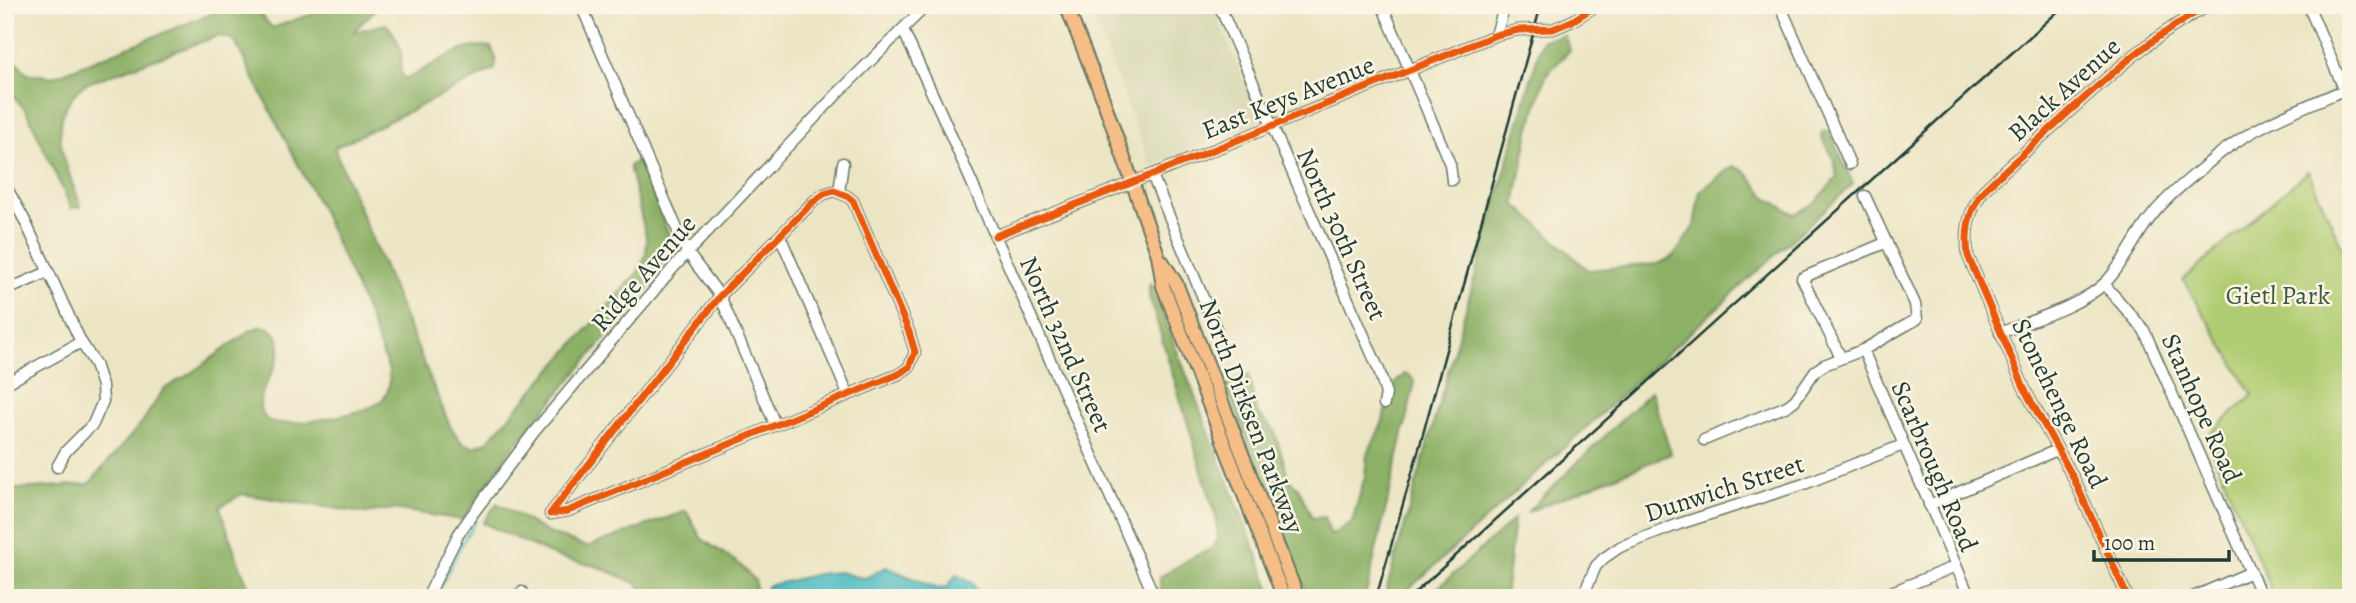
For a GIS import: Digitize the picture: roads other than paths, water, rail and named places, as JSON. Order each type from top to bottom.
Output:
[{"type":"main road","name":"North Dirksen Parkway","points":[[1066,5],[1106,105],[1158,255],[1163,286],[1284,598]]},
{"type":"main road","name":"North Dirksen Parkway","points":[[1158,255],[1176,283],[1298,598]]},
{"type":"street","points":[[581,5],[687,252],[720,296],[775,424]]},
{"type":"street","name":"Ridge Avenue","points":[[427,598],[458,535],[565,394],[687,252],[838,93],[927,5]]},
{"type":"street","name":"North 30th Street","points":[[1219,5],[1380,370],[1386,394],[1384,404]]},
{"type":"street","points":[[1381,5],[1450,164],[1452,180]]},
{"type":"street","points":[[1496,35],[1505,5]]},
{"type":"street","name":"East Keys Avenue","points":[[995,236],[1496,35],[1518,30],[1553,29],[1573,21],[1597,5]]},
{"type":"street","points":[[1780,5],[1850,164]]},
{"type":"street","name":"Black Avenue","points":[[1967,225],[1970,212],[1984,190],[2032,145],[2146,43],[2210,5]]},
{"type":"street","points":[[2308,5],[2351,105]]},
{"type":"street","name":"North 32nd Street","points":[[903,30],[1156,598]]},
{"type":"street","points":[[2000,333],[2079,300],[2104,284],[2116,271],[2149,219],[2234,142],[2344,90]]},
{"type":"street","points":[[839,192],[843,163]]},
{"type":"street","points":[[1152,175],[1216,329]]},
{"type":"street","points":[[5,185],[24,219],[81,342],[96,364],[102,386],[103,401],[93,424],[66,451],[57,467]]},
{"type":"street","points":[[839,192],[847,195],[853,201],[909,332],[915,352],[914,360],[904,371],[568,511],[550,514],[720,296],[780,236],[824,194],[839,192]]},
{"type":"street","points":[[1704,440],[1787,406],[1795,400],[1815,371],[1863,350],[1917,318],[1915,304],[1865,196]]},
{"type":"street","name":"Stonehenge Road","points":[[1967,225],[1968,256],[2000,333],[2026,393],[2079,489],[2128,598]]},
{"type":"street","points":[[780,236],[848,394]]},
{"type":"street","points":[[1841,358],[1802,278],[1885,243]]},
{"type":"street","points":[[5,288],[48,272]]},
{"type":"street","name":"Stanhope Road","points":[[2104,284],[2144,330],[2262,598]]},
{"type":"street","points":[[5,384],[81,342]]},
{"type":"street","name":"Scarbrough Road","points":[[1863,350],[1970,598]]},
{"type":"street","name":"Dunwich Street","points":[[1582,598],[1596,566],[1620,547],[1679,524],[1815,480],[1903,445]]},
{"type":"street","points":[[1929,505],[2057,450]]},
{"type":"street","points":[[1877,598],[1956,566]]},
{"type":"street","points":[[2191,598],[2251,572]]},
{"type":"water","points":[[886,567],[938,589],[947,587],[956,575],[972,582],[981,597],[914,598],[898,592],[889,594],[891,598],[765,598],[767,586],[818,574],[840,572],[866,578]]},
{"type":"waterway","points":[[435,598],[476,521]]},
{"type":"railway","points":[[1376,598],[1541,5]]},
{"type":"railway","points":[[1409,598],[2065,5]]},
{"type":"park label","name":"Gietl Park","points":[[2278,295]]}]
